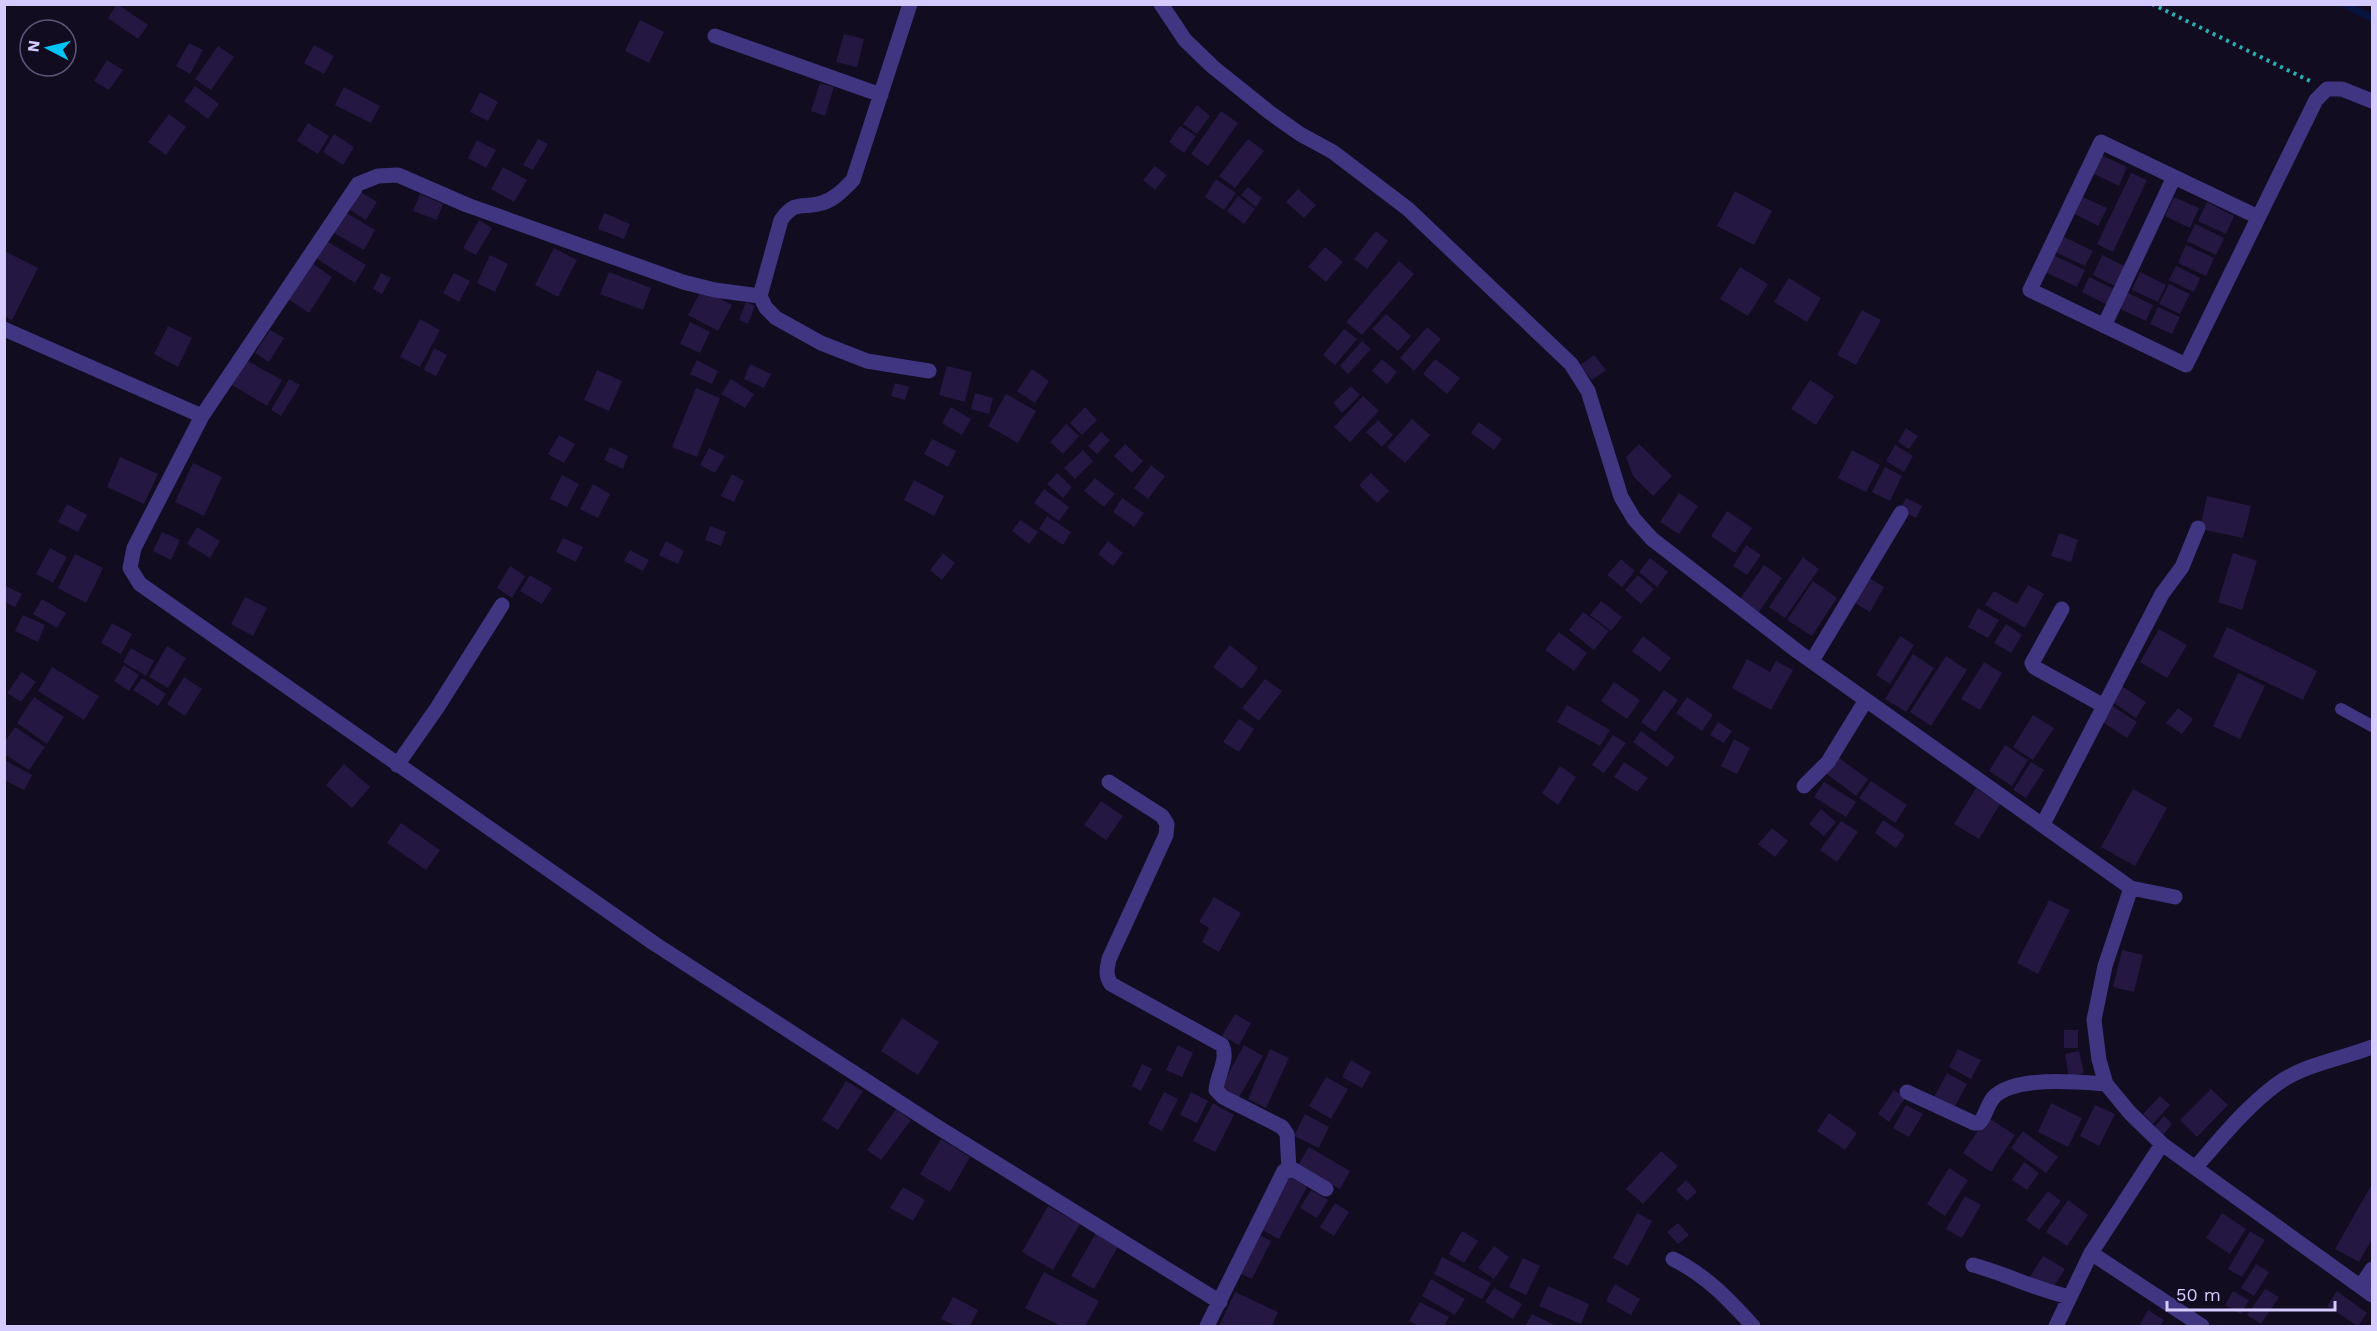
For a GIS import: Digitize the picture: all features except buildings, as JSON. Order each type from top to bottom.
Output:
[{"type":"street","points":[[910,4],[853,180],[840,193],[822,203],[798,205],[788,211],[781,220],[760,296],[766,308],[776,318],[821,343],[867,361],[929,371]]},
{"type":"street","points":[[1161,4],[1185,40],[1213,67],[1269,112],[1300,134],[1333,152],[1408,209],[1571,364],[1588,391],[1621,497],[1634,519],[1652,539],[1812,661],[2131,888],[2175,897]]},
{"type":"street","points":[[715,36],[881,95]]},
{"type":"street","points":[[2258,217],[2101,142],[2030,290],[2186,365],[2316,100],[2327,89],[2342,89],[2373,101]]},
{"type":"street","points":[[760,296],[716,290],[683,282],[467,205],[398,175],[378,176],[358,184],[202,416],[134,548],[130,568],[140,584],[684,963],[936,1126],[1220,1302]]},
{"type":"street","points":[[2103,326],[2174,177]]},
{"type":"street","points":[[4,329],[202,416]]},
{"type":"street","points":[[1812,661],[1900,513]]},
{"type":"street","points":[[2043,824],[2162,594],[2182,567],[2198,528]]},
{"type":"street","points":[[398,765],[502,605]]},
{"type":"street","points":[[2062,609],[2032,663],[2034,667],[2104,706]]},
{"type":"street","points":[[1804,786],[1828,762],[1866,700]]},
{"type":"street","points":[[1109,782],[1162,816],[1167,824],[1166,835],[1109,959],[1107,978],[1111,984],[1222,1045],[1225,1051],[1216,1090],[1223,1097],[1282,1127],[1287,1134],[1289,1169]]},
{"type":"street","points":[[2131,888],[2105,966],[2094,1020],[2099,1060],[2106,1084],[2130,1113],[2162,1144],[2367,1291],[2373,1269]]},
{"type":"street","points":[[2196,1167],[2239,1119],[2278,1083],[2315,1065],[2373,1047]]},
{"type":"street","points":[[1906,1092],[1974,1123],[1979,1123],[1990,1101],[2007,1088],[2038,1082],[2106,1084]]},
{"type":"street","points":[[2056,1326],[2091,1253],[2162,1144]]},
{"type":"street","points":[[1207,1326],[1284,1171],[1289,1169]]},
{"type":"street","points":[[1289,1169],[1326,1189]]},
{"type":"street","points":[[2091,1253],[2202,1326]]},
{"type":"street","points":[[1673,1259],[1694,1269],[1707,1279],[1753,1326]]},
{"type":"street","points":[[1973,1264],[2050,1293],[2070,1297]]},
{"type":"lane","points":[[2341,708],[2373,726]]},
{"type":"path","points":[[2152,4],[2327,89]]},
{"type":"waterway","points":[[2344,4],[2372,18]]}]
